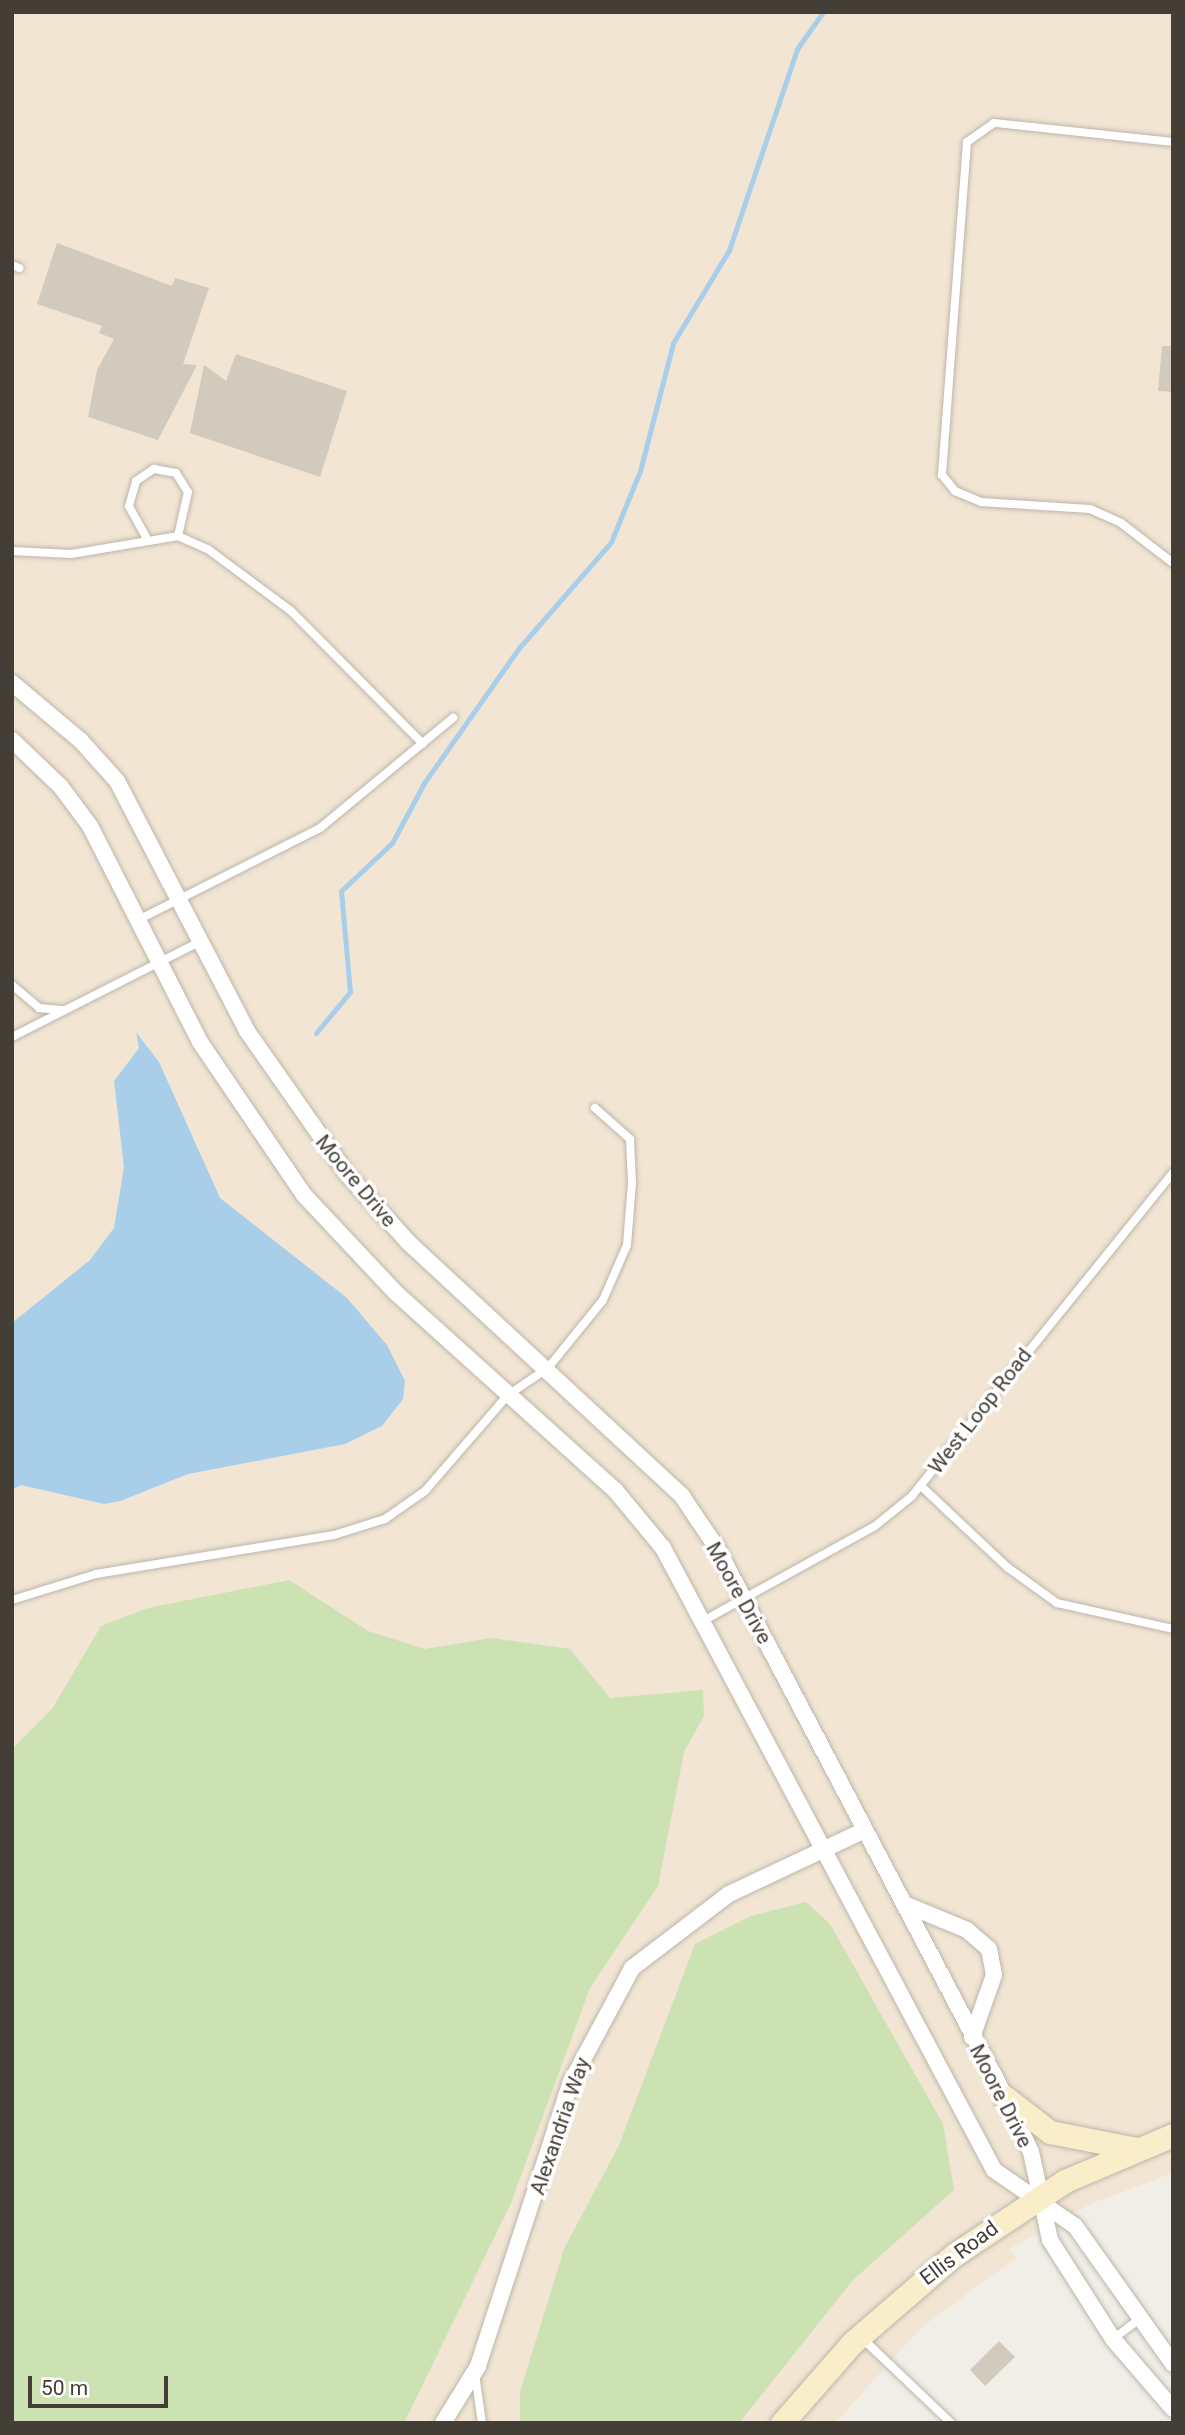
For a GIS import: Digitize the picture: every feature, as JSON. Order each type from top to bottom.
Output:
[{"type":"main road","points":[[1006,2098],[1050,2132],[1136,2148]]},
{"type":"main road","name":"Ellis Road","points":[[782,2423],[860,2336],[921,2281],[1036,2198],[1136,2148],[1173,2135]]},
{"type":"street","name":"Moore Drive","points":[[12,683],[81,741],[117,782],[178,902],[285,1092],[347,1174],[408,1242],[548,1368],[682,1496],[743,1597],[1006,2098],[1031,2152],[1036,2198]]},
{"type":"street","name":"Moore Drive","points":[[12,740],[61,787],[90,826],[220,1076],[304,1195],[396,1293],[615,1490],[663,1548],[703,1620],[820,1851],[994,2170],[1036,2198]]},
{"type":"street","name":"Alexandria Way","points":[[443,2423],[474,2372],[571,2082],[632,1968],[729,1894],[865,1830]]},
{"type":"street","points":[[904,1904],[967,1930],[989,1949],[994,1975],[972,2037]]},
{"type":"street","points":[[1036,2198],[1075,2226],[1137,2321],[1173,2364]]},
{"type":"street","points":[[1036,2198],[1050,2240],[1113,2339],[1173,2409]]},
{"type":"lane","points":[[1173,142],[994,123],[967,142],[942,475],[955,491],[981,502],[1090,509],[1121,523],[1173,563]]},
{"type":"lane","points":[[146,537],[129,506],[136,481],[153,469],[176,473],[188,492],[178,536]]},
{"type":"lane","points":[[12,551],[71,554],[146,537],[178,536],[209,550],[290,611],[423,744]]},
{"type":"lane","points":[[138,920],[320,828],[453,718]]},
{"type":"lane","points":[[12,1037],[200,942]]},
{"type":"lane","points":[[12,985],[39,1008],[64,1010]]},
{"type":"lane","points":[[12,1600],[96,1574],[334,1535],[385,1520],[425,1491],[508,1395],[548,1368],[603,1300],[627,1245],[630,1139],[595,1108]]},
{"type":"lane","name":"West Loop Road","points":[[703,1620],[875,1526],[921,1486],[1173,1172]]},
{"type":"lane","points":[[921,1486],[1007,1567],[1058,1603],[1173,1629]]},
{"type":"lane","points":[[1113,2339],[1137,2321]]},
{"type":"lane","points":[[860,2336],[951,2423]]},
{"type":"lane","points":[[474,2372],[482,2423]]},
{"type":"shaded area","points":[[12,12],[1173,12],[1173,2173],[1090,2204],[1009,2249],[1016,2258],[922,2327],[835,2423],[12,2423]]},
{"type":"green space","points":[[289,1580],[368,1631],[425,1649],[491,1638],[570,1649],[610,1698],[703,1690],[704,1716],[684,1752],[658,1886],[590,1988],[511,2203],[404,2423],[12,2423],[12,1749],[52,1709],[101,1626],[148,1608]]},
{"type":"green space","points":[[806,1902],[830,1924],[943,2124],[954,2190],[853,2280],[739,2423],[520,2423],[520,2392],[564,2249],[619,2145],[695,1944],[751,1916]]},
{"type":"water","points":[[136,1032],[159,1062],[220,1198],[347,1298],[387,1345],[405,1381],[403,1399],[382,1426],[345,1444],[188,1474],[120,1501],[104,1504],[21,1485],[12,1490],[12,1323],[90,1260],[114,1228],[124,1167],[114,1081],[139,1048]]},
{"type":"building","points":[[57,243],[172,286],[175,278],[209,288],[183,364],[197,365],[158,440],[88,417],[97,370],[114,339],[99,333],[102,326],[37,304]]},
{"type":"building","points":[[1162,346],[1173,346],[1173,392],[1158,391]]},
{"type":"building","points":[[236,354],[347,391],[320,477],[190,433],[204,365],[226,381]]},
{"type":"building","points":[[999,2341],[1015,2357],[985,2386],[970,2370]]},
{"type":"waterway","points":[[316,1033],[350,992],[341,891],[392,843],[424,783],[519,648],[611,542],[640,471],[673,343],[729,250],[797,49],[823,12]]}]
